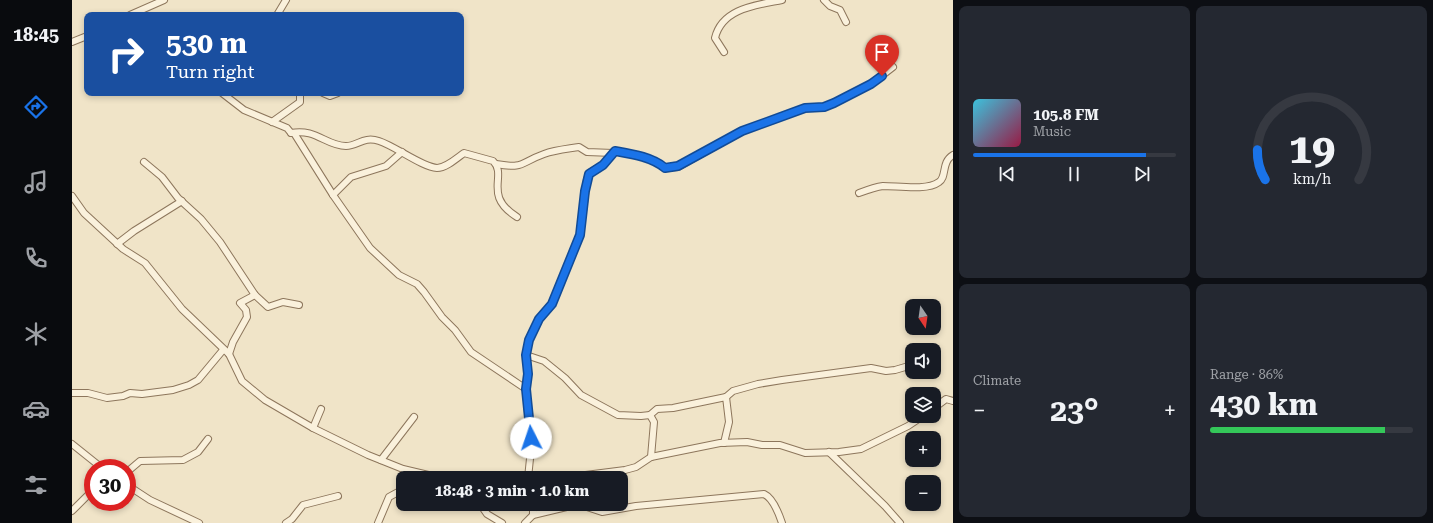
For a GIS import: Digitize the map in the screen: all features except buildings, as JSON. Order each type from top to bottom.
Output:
[{"type":"street","points":[[137,12],[164,0]]},
{"type":"street","points":[[279,12],[286,0]]},
{"type":"street","points":[[724,52],[715,38],[722,22],[739,10],[782,0]]},
{"type":"street","points":[[824,0],[830,6],[840,10],[846,22]]},
{"type":"street","points":[[72,42],[84,38]]},
{"type":"street","points":[[291,133],[307,132],[341,145],[348,146],[361,140],[370,139],[402,152],[424,164],[437,168],[464,153],[493,161],[496,164],[512,167],[521,166],[544,154],[579,147],[587,152],[618,152],[648,158],[670,169],[742,131],[805,108],[824,107],[834,103],[871,84],[893,67]]},
{"type":"street","points":[[226,96],[244,110],[287,128],[291,133],[294,133],[333,195],[370,248],[400,275],[417,284],[471,352],[526,389]]},
{"type":"street","points":[[272,122],[300,102],[300,96]]},
{"type":"street","points":[[333,195],[351,177],[386,166],[402,152]]},
{"type":"street","points":[[529,471],[531,449],[526,389],[528,374],[526,355],[532,330],[552,304],[580,235],[587,179],[589,174],[603,165],[612,153]]},
{"type":"street","points":[[859,193],[882,186],[912,187],[937,183],[942,179],[946,163],[953,155]]},
{"type":"street","points":[[144,162],[162,177],[182,201],[201,219],[220,242],[255,295],[268,308],[283,302],[299,304]]},
{"type":"street","points":[[496,164],[498,174],[498,194],[502,205],[517,217]]},
{"type":"street","points":[[72,196],[84,213],[117,244],[145,263],[182,309],[226,352],[242,381],[265,400],[313,428],[381,460],[411,471]]},
{"type":"street","points":[[117,244],[134,230],[182,201]]},
{"type":"street","points":[[72,393],[88,393],[107,398],[123,396],[130,393],[142,394],[173,390],[189,385],[198,380],[226,352],[247,317],[246,310],[240,303],[255,295]]},
{"type":"street","points":[[526,355],[544,361],[565,378],[581,395],[618,415],[641,416],[650,414],[657,409],[673,408],[726,397],[733,391],[758,384],[871,368],[886,371],[905,367]]},
{"type":"street","points":[[724,442],[729,422],[726,397]]},
{"type":"street","points":[[941,403],[948,398],[953,400]]},
{"type":"street","points":[[313,428],[321,409]]},
{"type":"street","points":[[650,414],[654,422],[651,457]]},
{"type":"street","points":[[381,460],[414,417]]},
{"type":"street","points":[[617,471],[636,467],[651,457],[698,446],[724,442],[747,442],[762,445],[780,445],[805,453],[861,449],[912,423]]},
{"type":"street","points":[[136,464],[140,461],[184,460],[198,452],[208,439]]},
{"type":"street","points":[[72,444],[91,459]]},
{"type":"street","points":[[829,452],[900,523]]},
{"type":"street","points":[[136,491],[150,500],[199,523]]},
{"type":"street","points":[[378,523],[389,497],[396,493]]},
{"type":"street","points":[[525,523],[533,514],[581,504],[602,512],[636,506],[764,494],[768,495],[779,512],[782,523]]},
{"type":"street","points":[[286,523],[292,519],[303,505],[338,496]]},
{"type":"street","points":[[72,510],[84,499]]},
{"type":"street","points":[[485,511],[487,514],[502,523]]},
{"type":"route","points":[[531,438],[530,416],[526,389],[528,380],[526,355],[530,334],[539,319],[548,310],[555,299],[556,293],[567,270],[580,235],[583,203],[589,174],[603,165],[615,151],[648,158],[658,162],[665,168],[670,169],[703,153],[742,131],[805,108],[824,107],[871,84],[882,76]]}]
